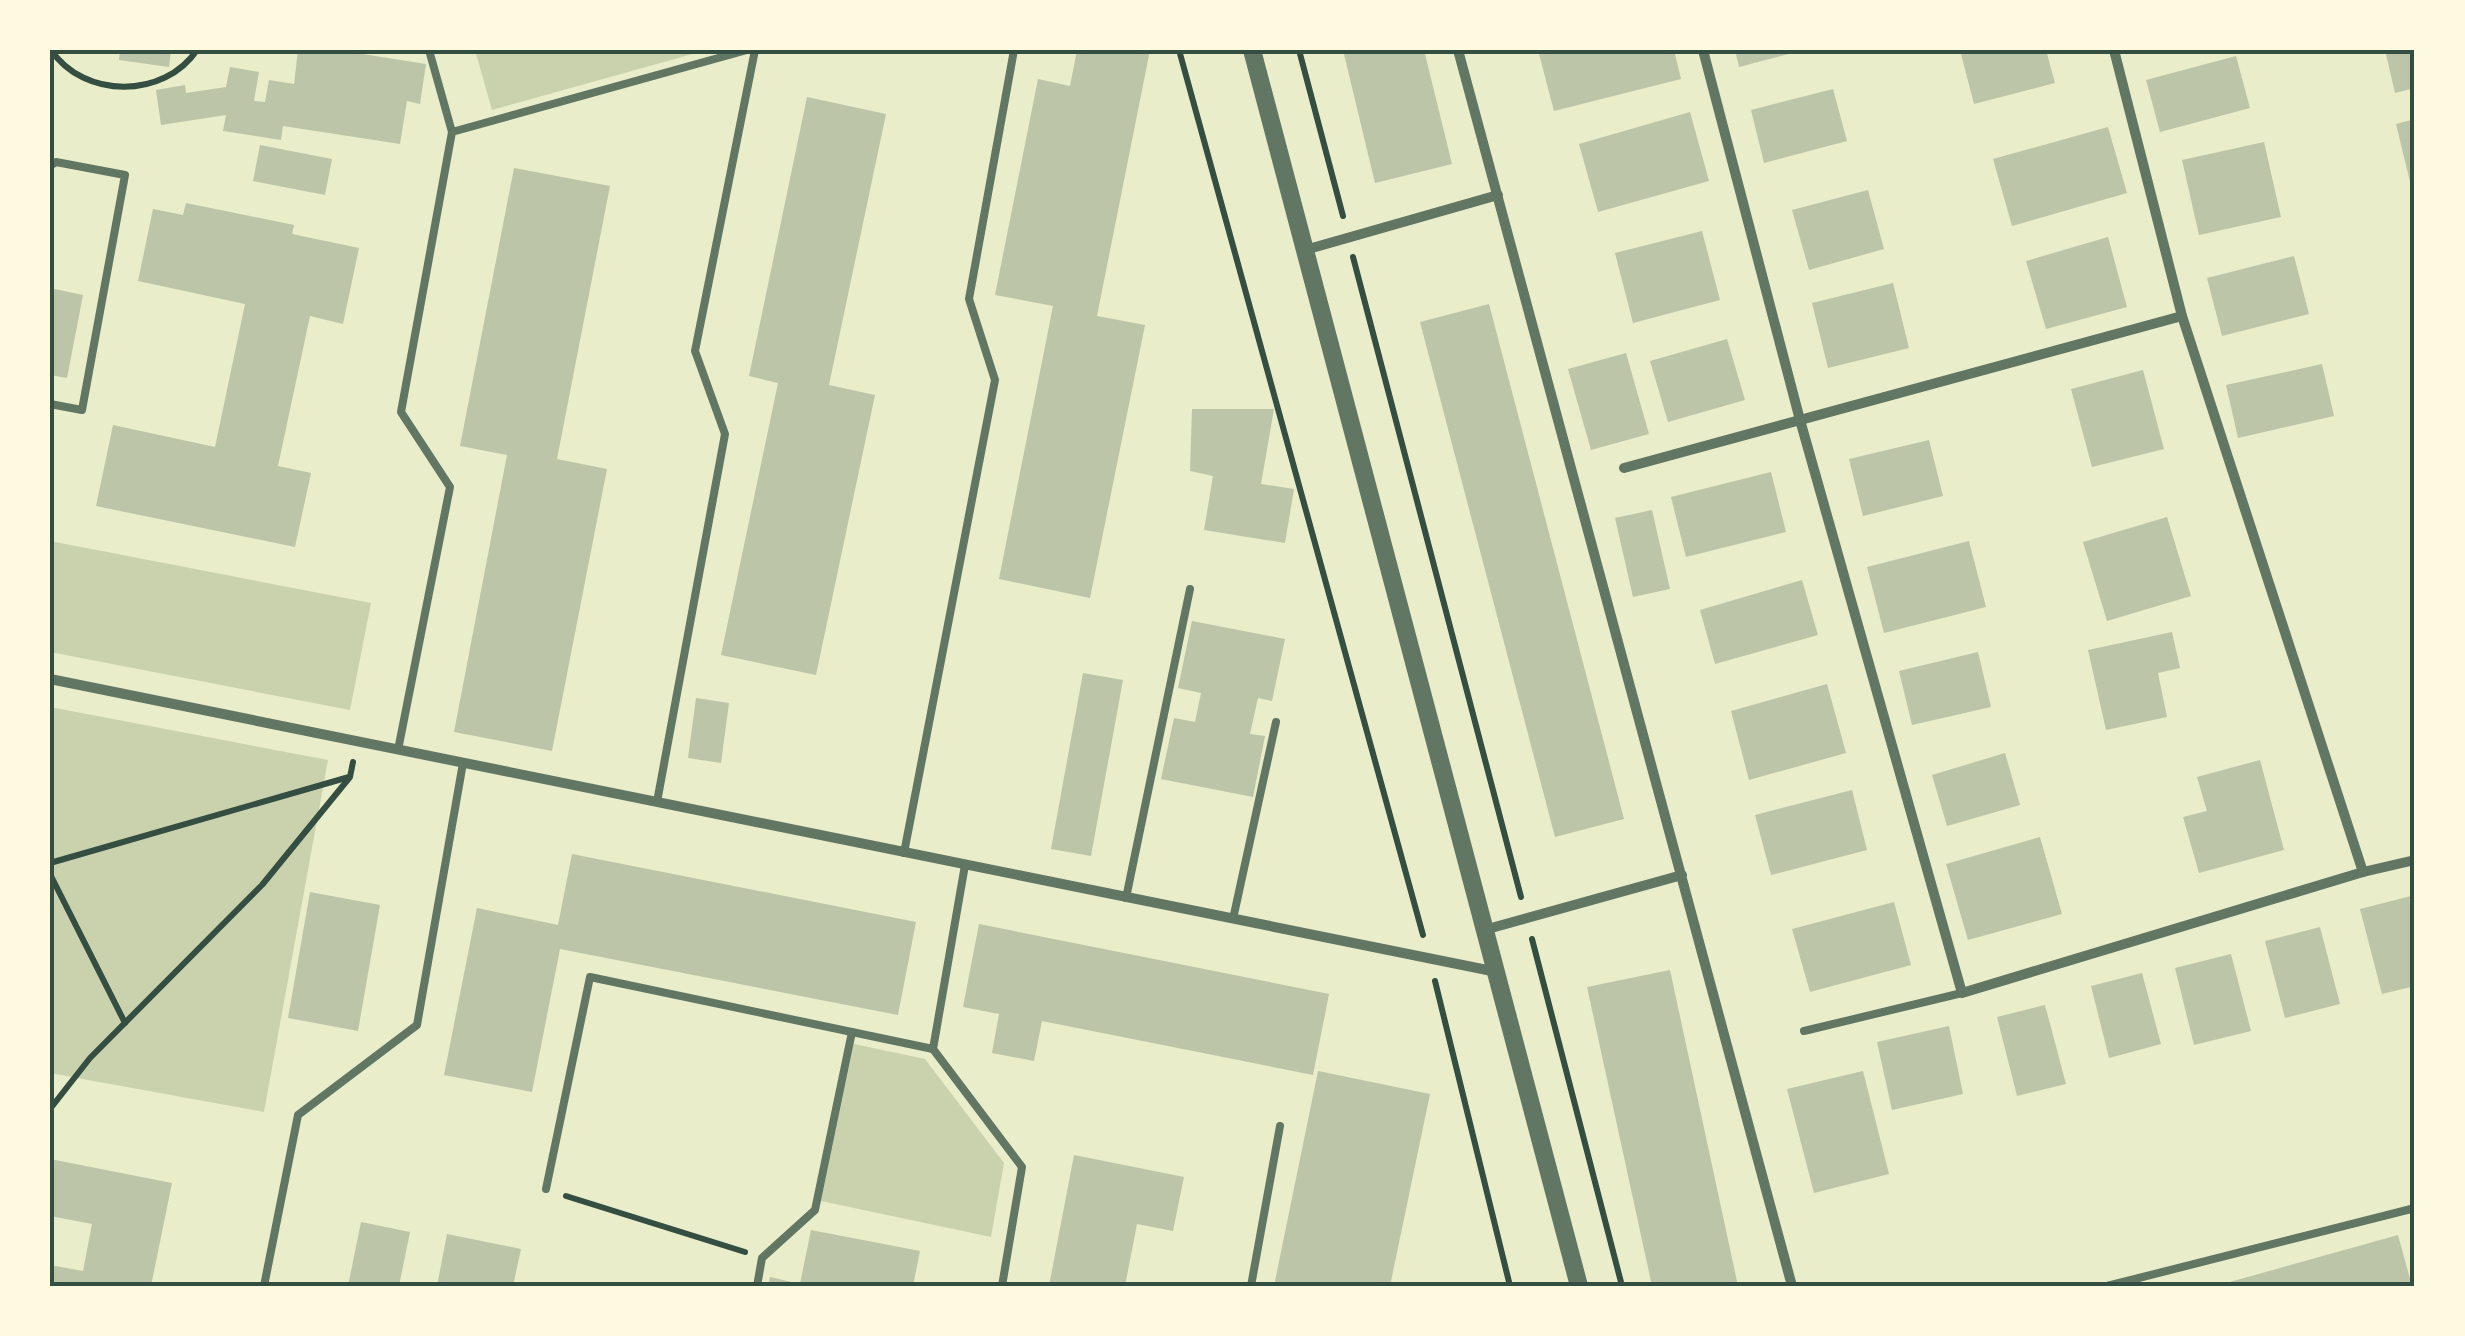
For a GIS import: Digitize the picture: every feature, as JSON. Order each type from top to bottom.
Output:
[{"type":"street","points":[[1252,50],[1579,1286]]},
{"type":"street","points":[[1458,50],[1792,1286]]},
{"type":"street","points":[[1702,50],[1800,420],[1962,993],[2363,872],[2415,860]]},
{"type":"street","points":[[2114,50],[2182,316],[2363,872]]},
{"type":"street","points":[[1305,250],[1498,195]]},
{"type":"street","points":[[1624,468],[2182,316]]},
{"type":"street","points":[[50,678],[1496,972]]},
{"type":"street","points":[[1484,930],[1682,875]]},
{"type":"lane","points":[[398,750],[450,487],[401,412],[452,132],[429,50]]},
{"type":"lane","points":[[452,132],[751,50],[694,352],[724,434],[656,802]]},
{"type":"lane","points":[[904,853],[995,380],[969,299],[1014,50]]},
{"type":"lane","points":[[50,166],[56,162],[126,175],[82,410],[50,404]]},
{"type":"lane","points":[[1126,898],[1190,589]]},
{"type":"lane","points":[[1233,919],[1276,722]]},
{"type":"lane","points":[[264,1286],[298,1115],[417,1025],[463,763]]},
{"type":"lane","points":[[933,1049],[965,864]]},
{"type":"lane","points":[[546,1190],[590,978],[933,1049],[1022,1168],[1002,1286]]},
{"type":"lane","points":[[1804,1031],[1962,993]]},
{"type":"lane","points":[[757,1286],[762,1258],[815,1210],[852,1032]]},
{"type":"lane","points":[[1251,1286],[1280,1126]]},
{"type":"lane","points":[[2107,1286],[2415,1208]]},
{"type":"path","points":[[51,50],[58,61],[83,78],[112,87],[142,86],[170,76],[197,50]]},
{"type":"path","points":[[1179,50],[1430,960],[1510,1286]]},
{"type":"path","points":[[1299,50],[1622,1286]]},
{"type":"path","points":[[50,1109],[54,1099],[90,1058],[262,885],[350,777],[358,741]]},
{"type":"path","points":[[50,863],[350,777]]},
{"type":"path","points":[[50,874],[125,1022]]},
{"type":"path","points":[[546,1190],[762,1258]]},
{"type":"green space","points":[[475,50],[707,50],[492,110]]},
{"type":"green space","points":[[50,541],[371,603],[350,710],[50,652]]},
{"type":"green space","points":[[50,707],[328,760],[264,1112],[50,1073]]},
{"type":"green space","points":[[854,1044],[925,1059],[1004,1163],[991,1237],[821,1201]]},
{"type":"building","points":[[120,50],[171,50],[169,67],[119,60]]},
{"type":"building","points":[[298,50],[337,50],[426,64],[420,104],[407,101],[400,144],[283,126],[281,140],[223,131],[226,115],[161,125],[156,90],[185,85],[186,93],[226,87],[230,67],[259,72],[254,101],[265,102],[269,80],[294,84]]},
{"type":"building","points":[[1077,50],[1150,50],[1097,316],[1145,325],[1090,598],[999,579],[1053,306],[995,295],[1038,79],[1070,86]]},
{"type":"building","points":[[1343,50],[1424,50],[1452,164],[1375,183]]},
{"type":"building","points":[[1538,50],[1674,50],[1681,79],[1554,111]]},
{"type":"building","points":[[1735,50],[1799,50],[1800,51],[1739,67]]},
{"type":"building","points":[[1960,50],[2046,50],[2055,83],[1974,104]]},
{"type":"building","points":[[2385,50],[2415,50],[2415,88],[2395,93]]},
{"type":"building","points":[[2236,56],[2250,108],[2160,132],[2146,80]]},
{"type":"building","points":[[1833,89],[1847,141],[1764,163],[1751,110]]},
{"type":"building","points":[[807,97],[886,114],[829,385],[875,395],[816,675],[721,655],[778,383],[749,376]]},
{"type":"building","points":[[1690,112],[1709,181],[1598,212],[1579,144]]},
{"type":"building","points":[[2415,119],[2415,185],[2411,186],[2396,124]]},
{"type":"building","points":[[2108,127],[2127,193],[2012,226],[1993,159]]},
{"type":"building","points":[[2264,142],[2281,217],[2199,235],[2182,160]]},
{"type":"building","points":[[260,145],[332,159],[325,195],[253,181]]},
{"type":"building","points":[[514,168],[610,186],[557,459],[607,469],[552,751],[454,732],[507,455],[460,446]]},
{"type":"building","points":[[1868,190],[1884,249],[1809,270],[1792,210]]},
{"type":"building","points":[[186,203],[294,225],[292,234],[359,248],[343,324],[310,316],[278,466],[311,473],[295,547],[96,506],[113,425],[215,447],[245,304],[138,281],[153,209],[183,215]]},
{"type":"building","points":[[1702,231],[1720,300],[1633,323],[1615,253]]},
{"type":"building","points":[[2108,237],[2127,307],[2046,329],[2026,261]]},
{"type":"building","points":[[2294,256],[2309,314],[2222,336],[2207,278]]},
{"type":"building","points":[[1893,283],[1909,348],[1828,368],[1812,303]]},
{"type":"building","points":[[50,288],[83,295],[67,378],[50,375]]},
{"type":"building","points":[[1489,304],[1624,819],[1555,837],[1420,322]]},
{"type":"building","points":[[1727,339],[1745,400],[1668,422],[1650,361]]},
{"type":"building","points":[[1626,353],[1649,434],[1591,450],[1568,369]]},
{"type":"building","points":[[2322,364],[2334,416],[2238,438],[2226,385]]},
{"type":"building","points":[[2143,370],[2164,449],[2092,467],[2071,389]]},
{"type":"building","points":[[1192,409],[1274,409],[1261,484],[1294,489],[1285,543],[1204,530],[1213,476],[1190,471]]},
{"type":"building","points":[[1929,440],[1943,496],[1863,516],[1849,459]]},
{"type":"building","points":[[1771,472],[1786,532],[1686,557],[1671,497]]},
{"type":"building","points":[[1652,510],[1670,589],[1633,597],[1615,518]]},
{"type":"building","points":[[2167,517],[2191,596],[2107,621],[2083,542]]},
{"type":"building","points":[[1969,541],[1986,607],[1884,633],[1867,567]]},
{"type":"building","points":[[1802,580],[1818,635],[1715,664],[1700,610]]},
{"type":"building","points":[[1192,621],[1285,639],[1272,701],[1258,698],[1250,734],[1265,736],[1253,797],[1161,779],[1174,718],[1195,722],[1201,693],[1178,688]]},
{"type":"building","points":[[2172,632],[2180,668],[2158,673],[2167,717],[2106,730],[2088,650]]},
{"type":"building","points":[[1978,652],[1991,707],[1912,725],[1899,671]]},
{"type":"building","points":[[1083,673],[1123,680],[1091,856],[1051,849]]},
{"type":"building","points":[[1827,684],[1846,753],[1749,780],[1731,711]]},
{"type":"building","points":[[696,698],[729,703],[721,763],[688,758]]},
{"type":"building","points":[[2005,753],[2020,805],[1947,826],[1932,775]]},
{"type":"building","points":[[2260,760],[2284,850],[2199,873],[2183,817],[2207,811],[2197,777]]},
{"type":"building","points":[[1852,790],[1867,850],[1771,875],[1755,815]]},
{"type":"building","points":[[2040,837],[2062,914],[1968,940],[1946,864]]},
{"type":"building","points":[[572,854],[916,922],[898,1015],[560,949],[532,1092],[444,1075],[477,908],[558,925]]},
{"type":"building","points":[[310,892],[380,905],[358,1031],[288,1018]]},
{"type":"building","points":[[2415,895],[2415,986],[2382,994],[2360,909]]},
{"type":"building","points":[[1894,902],[1911,965],[1810,992],[1792,929]]},
{"type":"building","points":[[979,924],[1329,994],[1313,1075],[1042,1021],[1034,1061],[992,1053],[999,1014],[963,1007]]},
{"type":"building","points":[[2320,927],[2340,1004],[2285,1018],[2265,941]]},
{"type":"building","points":[[2231,954],[2251,1031],[2194,1045],[2175,968]]},
{"type":"building","points":[[1670,970],[1738,1286],[1652,1286],[1587,987]]},
{"type":"building","points":[[2142,973],[2161,1044],[2109,1058],[2091,986]]},
{"type":"building","points":[[2045,1005],[2066,1084],[2017,1096],[1997,1017]]},
{"type":"building","points":[[1949,1026],[1963,1094],[1892,1110],[1877,1042]]},
{"type":"building","points":[[1318,1071],[1430,1094],[1390,1286],[1274,1286]]},
{"type":"building","points":[[1863,1071],[1889,1174],[1814,1193],[1787,1089]]},
{"type":"building","points":[[1074,1155],[1184,1177],[1173,1231],[1137,1224],[1125,1286],[1049,1286]]},
{"type":"building","points":[[50,1159],[172,1183],[151,1286],[50,1286],[50,1265],[83,1271],[92,1224],[50,1216]]},
{"type":"building","points":[[361,1222],[410,1232],[399,1286],[348,1286]]},
{"type":"building","points":[[811,1230],[920,1251],[913,1286],[768,1286],[770,1277],[800,1284]]},
{"type":"building","points":[[447,1234],[521,1249],[513,1286],[437,1286]]},
{"type":"building","points":[[2398,1235],[2412,1286],[2219,1286],[2219,1285]]}]
